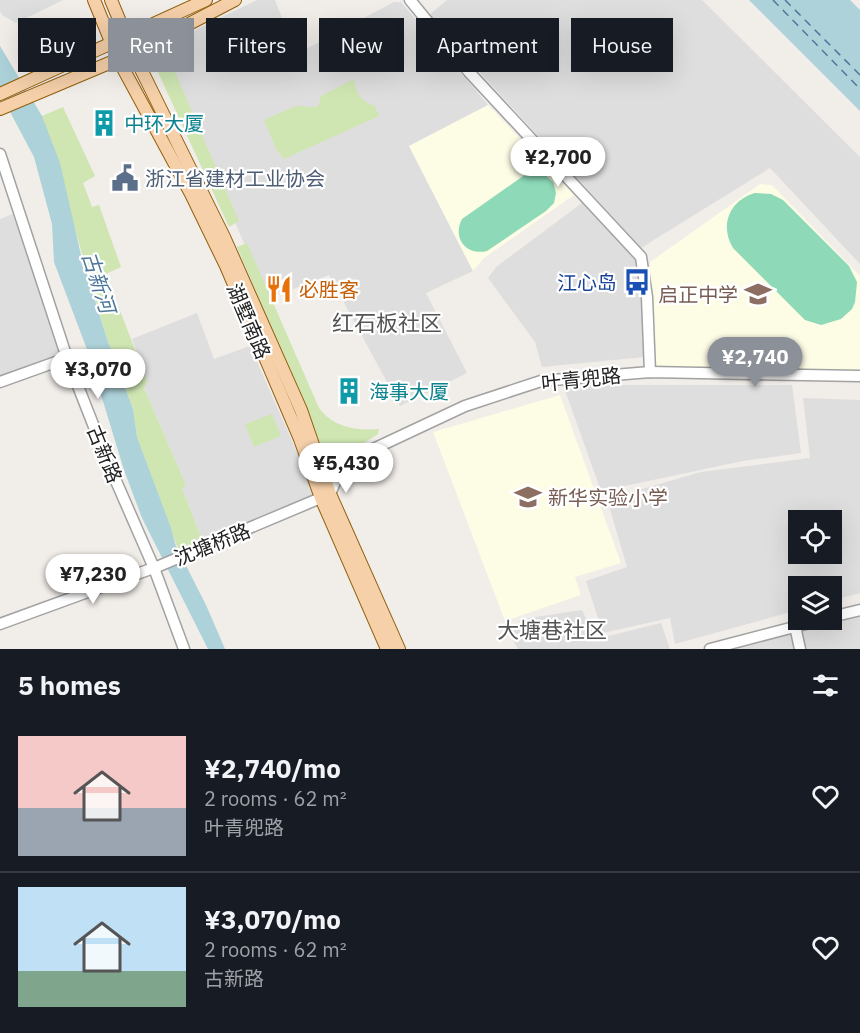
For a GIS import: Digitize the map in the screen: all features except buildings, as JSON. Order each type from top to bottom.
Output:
[{"type":"main road","name":"湖墅南路","points":[[94,0],[108,34]]},
{"type":"main road","name":"湖墅南路","points":[[111,0],[119,18]]},
{"type":"main road","points":[[168,18],[206,0]]},
{"type":"main road","points":[[194,21],[235,0]]},
{"type":"main road","points":[[0,94],[108,46]]},
{"type":"main road","points":[[2,109],[108,63]]},
{"type":"main road","name":"湖墅南路","points":[[125,72],[191,194],[226,266],[300,439],[399,649]]},
{"type":"main road","name":"湖墅南路","points":[[142,72],[224,237],[301,410],[317,455],[326,496],[387,649]]},
{"type":"street","points":[[410,0],[469,72],[641,257],[647,297],[650,372]]},
{"type":"street","name":"古新路","points":[[0,154],[67,358],[109,465],[156,567],[184,649]]},
{"type":"street","points":[[0,382],[67,358]]},
{"type":"street","name":"叶青兜路","points":[[317,455],[332,460],[352,459],[465,406],[541,381],[650,372],[860,376]]},
{"type":"street","points":[[326,496],[340,470],[352,459]]},
{"type":"street","name":"沈塘桥路","points":[[0,624],[187,555],[326,496]]},
{"type":"street","points":[[842,614],[860,610]]},
{"type":"street","points":[[710,649],[788,628]]},
{"type":"street","points":[[796,630],[800,649]]},
{"type":"shaded area","points":[[0,0],[63,0],[26,18],[18,18],[16,23],[2,15]]},
{"type":"shaded area","points":[[257,0],[275,0],[282,18],[220,18]]},
{"type":"shaded area","points":[[447,0],[702,0],[860,157],[860,264],[770,168],[641,248],[479,72],[559,72],[559,18],[430,18],[428,16]]},
{"type":"shaded area","points":[[394,2],[401,2],[416,20],[416,72],[460,72],[488,105],[409,146],[473,271],[426,293],[467,373],[400,406],[329,275],[268,299],[234,220],[164,72],[194,72],[194,31],[206,25],[206,72],[307,72],[307,48],[319,42],[319,72],[404,72],[404,18],[364,18]]},
{"type":"shaded area","points":[[488,105],[574,195],[484,258],[473,271],[409,146]]},
{"type":"shaded area","points":[[760,184],[772,185],[860,276],[860,373],[655,369],[650,262]]},
{"type":"shaded area","points":[[582,203],[637,258],[643,296],[644,357],[542,367],[535,342],[488,278],[496,267]]},
{"type":"shaded area","points":[[13,214],[61,355],[0,376],[0,219]]},
{"type":"shaded area","points":[[197,313],[214,359],[250,346],[316,495],[208,542],[202,540],[182,488],[186,485],[144,388],[147,381],[132,339]]},
{"type":"shaded area","points":[[563,385],[792,385],[801,453],[743,461],[601,491]]},
{"type":"shaded area","name":"新华实验小学","points":[[560,395],[621,563],[575,577],[581,595],[505,621],[433,432]]},
{"type":"shaded area","points":[[803,398],[860,400],[860,593],[842,598],[842,576],[788,576],[788,613],[675,644],[670,618],[603,633],[586,581],[627,567],[607,499],[701,472],[810,458]]},
{"type":"shaded area","points":[[582,610],[596,639],[661,623],[670,649],[518,649],[506,629],[529,618]]},
{"type":"shaded area","points":[[860,615],[860,649],[733,649],[804,630],[842,630],[842,620]]},
{"type":"green space","points":[[158,72],[175,72],[239,221],[229,227]]},
{"type":"green space","points":[[354,79],[360,96],[375,106],[379,116],[284,159],[276,149],[264,120],[296,106],[318,107],[321,96]]},
{"type":"green space","points":[[63,107],[95,176],[83,183],[92,207],[99,205],[121,267],[106,274],[147,381],[144,388],[186,485],[182,488],[202,540],[195,548],[180,554],[137,437],[133,409],[107,339],[42,116]]},
{"type":"green space","points":[[533,172],[544,174],[553,182],[556,193],[554,203],[546,211],[487,251],[479,252],[467,248],[460,239],[459,226],[462,219],[526,174]]},
{"type":"green space","points":[[755,193],[771,194],[783,200],[849,266],[857,282],[855,302],[852,309],[841,319],[821,325],[805,320],[733,248],[727,231],[729,214],[739,201]]},
{"type":"green space","points":[[247,243],[319,408],[338,424],[362,429],[379,429],[378,434],[351,449],[330,449],[321,445],[237,247]]},
{"type":"green space","points":[[272,414],[281,436],[254,447],[245,424]]},
{"type":"water","points":[[749,0],[850,0],[860,10],[860,111]]},
{"type":"water","points":[[0,46],[42,116],[60,163],[81,255],[107,339],[133,409],[137,437],[176,546],[225,649],[208,649],[142,518],[124,470],[88,352],[54,262],[52,224],[34,157],[0,93]]},
{"type":"ferry route","points":[[773,0],[860,89]]},
{"type":"ferry route","points":[[785,0],[860,75]]},
{"type":"place","name":"中环大厦","points":[[104,123]]},
{"type":"place","name":"浙江省建材工业协会","points":[[125,178]]},
{"type":"place","name":"江心岛","points":[[637,282]]},
{"type":"place","name":"必胜客","points":[[279,289]]},
{"type":"place","name":"启正中学","points":[[758,294]]},
{"type":"place","name":"海事大厦","points":[[349,391]]},
{"type":"place","name":"新华实验小学","points":[[528,497]]},
{"type":"district","name":"红石板社区","points":[[387,322]]},
{"type":"district","name":"大塘巷社区","points":[[552,629]]},
{"type":"water label","name":"古新河","points":[[99,282]]}]
